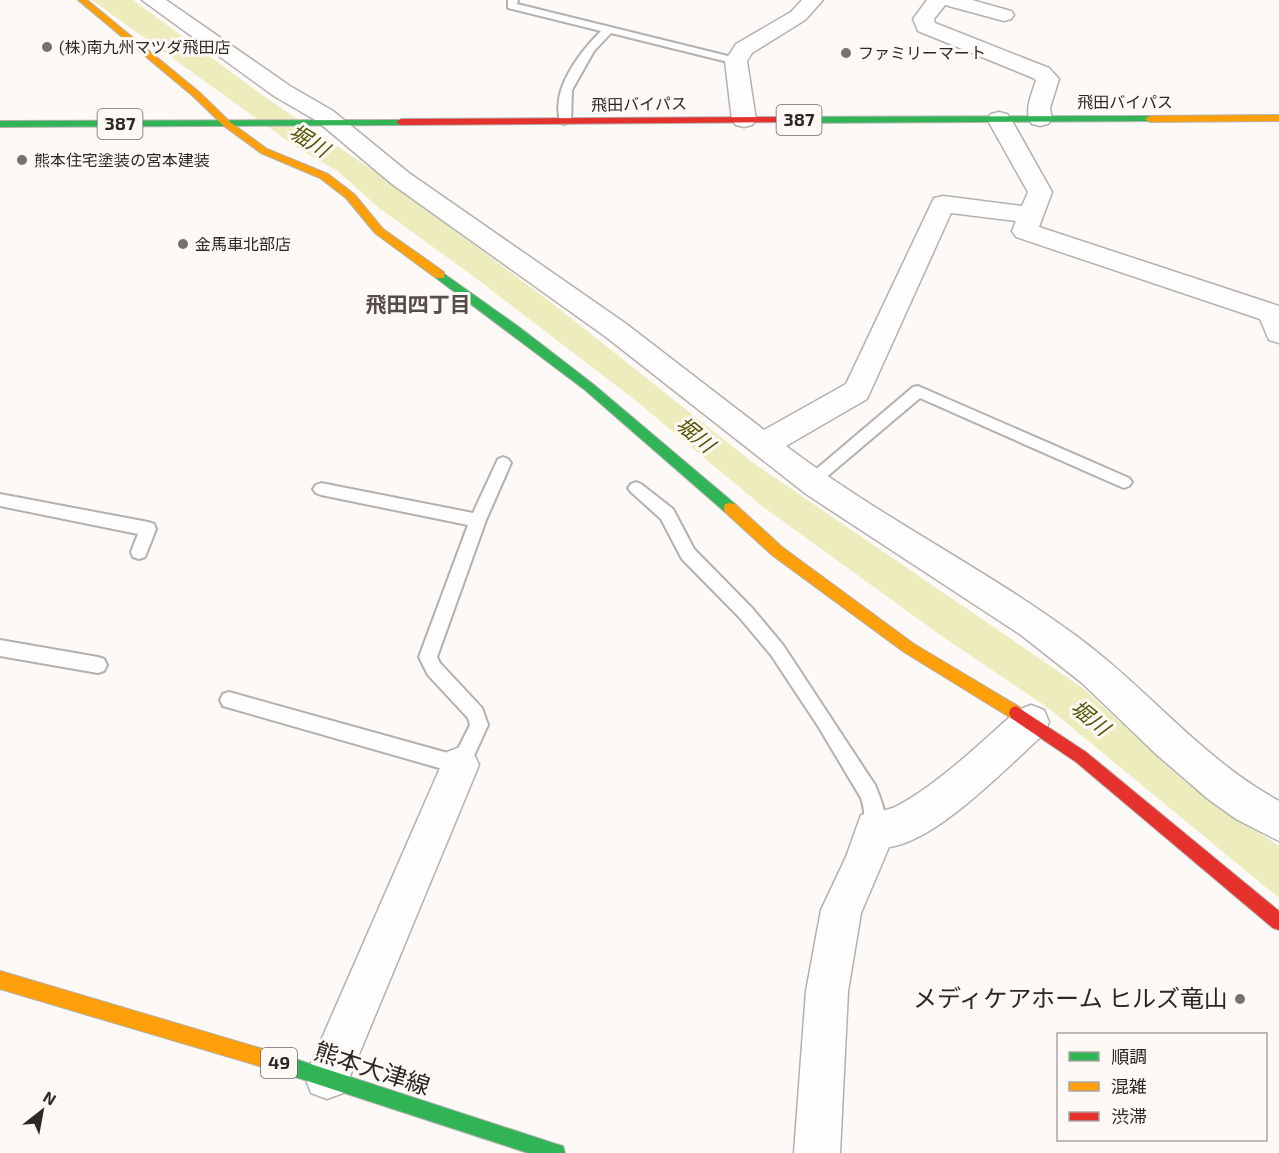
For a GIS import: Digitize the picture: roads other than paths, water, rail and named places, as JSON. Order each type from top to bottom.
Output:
[{"type":"main road","points":[[82,0],[264,151],[324,176],[350,196],[379,231],[507,322],[624,414],[777,551],[909,648],[1031,722],[1081,757],[1279,922]]},
{"type":"main road","name":"飛田バイパス","points":[[0,124],[1279,118]]},
{"type":"main road","name":"熊本大津線","points":[[0,980],[327,1077],[556,1153]]},
{"type":"street","points":[[152,0],[282,91],[306,102],[327,123],[467,227],[516,258],[661,364],[812,481],[1022,614],[1092,668],[1145,720],[1206,774],[1252,809],[1279,822]]},
{"type":"street","points":[[744,120],[736,61],[744,49],[798,16],[813,0]]},
{"type":"street","points":[[938,0],[923,19],[925,27],[1041,73],[1048,79],[1039,108],[1040,119]]},
{"type":"street","points":[[950,0],[1004,15]]},
{"type":"street","points":[[999,119],[1040,192],[1025,231],[1271,313],[1279,333]]},
{"type":"street","points":[[763,445],[857,391],[943,204],[1031,215]]},
{"type":"street","points":[[817,1153],[827,991],[841,910],[863,865],[875,829],[901,826],[940,800],[1031,722]]},
{"type":"street","points":[[327,1077],[460,765]]},
{"type":"lane","points":[[513,0],[512,6],[736,61]]},
{"type":"lane","points":[[565,121],[566,90],[589,49],[608,30]]},
{"type":"lane","points":[[812,481],[918,391],[1124,482]]},
{"type":"lane","points":[[229,700],[460,765],[479,725],[476,714],[434,669],[428,657],[478,520],[503,464]]},
{"type":"lane","points":[[636,488],[667,514],[688,554],[746,613],[777,650],[824,720],[868,792],[874,809],[875,829]]},
{"type":"lane","points":[[321,489],[478,520]]},
{"type":"lane","points":[[0,500],[148,529],[139,552]]},
{"type":"lane","points":[[0,648],[98,665]]},
{"type":"water","name":"堀川","points":[[92,0],[133,0],[262,95],[387,180],[557,307],[752,462],[1084,689],[1185,782],[1279,846],[1279,898],[1047,707],[943,637],[762,506],[635,400],[469,273],[379,208],[339,172],[296,147]]},
{"type":"place","name":"(株)南九州マツダ飛田店","points":[[47,47]]},
{"type":"place","name":"ファミリーマート","points":[[846,53]]},
{"type":"place","name":"熊本住宅塗装の宮本建装","points":[[22,160]]},
{"type":"place","name":"金馬車北部店","points":[[183,244]]},
{"type":"place","name":"メディケアホーム ヒルズ竜山","points":[[1240,999]]},
{"type":"district","name":"飛田四丁目","points":[[418,305]]}]
